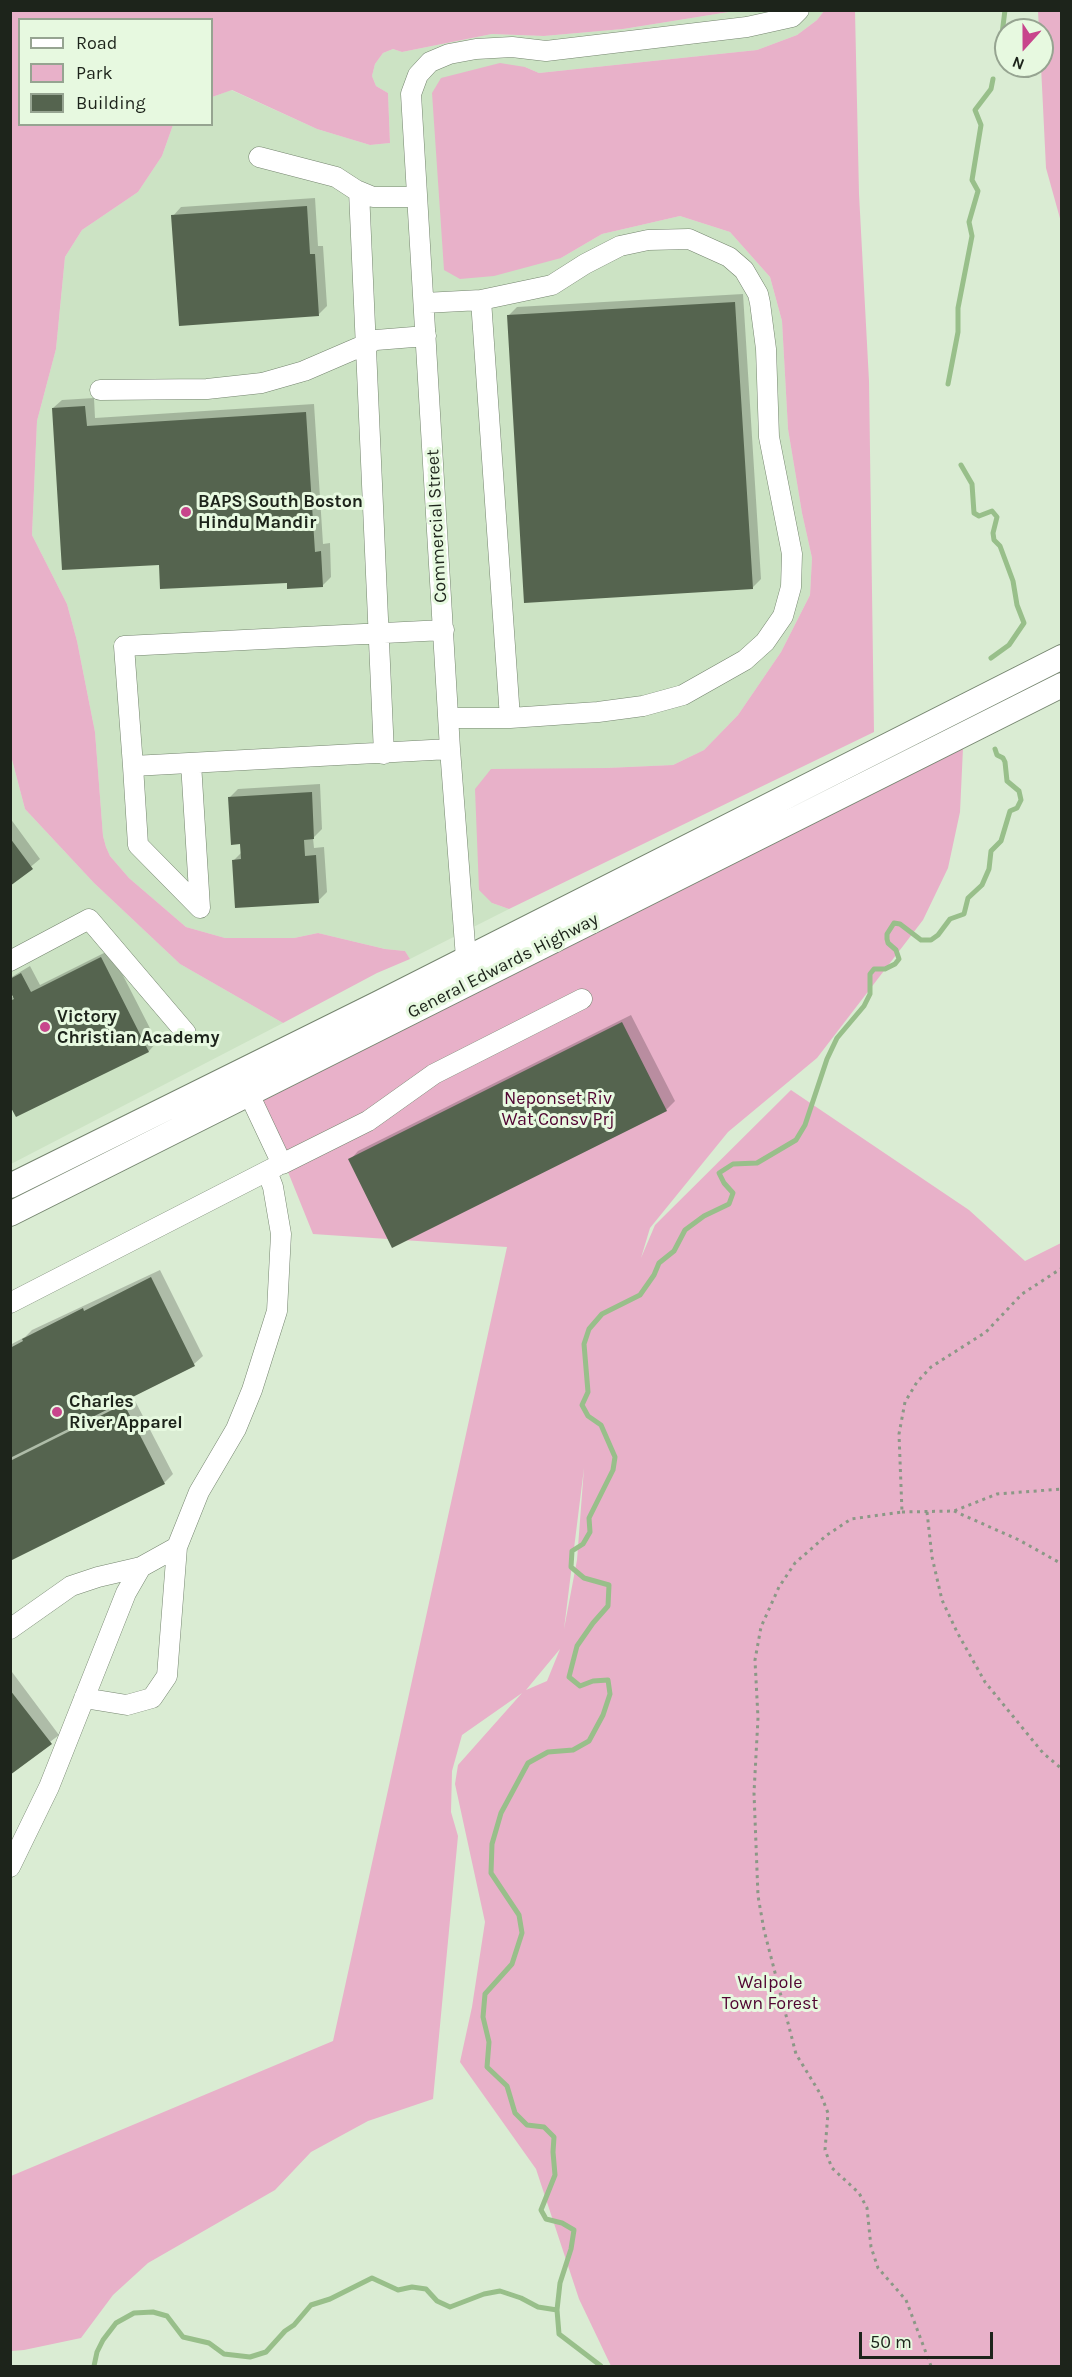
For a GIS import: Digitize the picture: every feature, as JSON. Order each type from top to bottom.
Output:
[{"type":"main road","name":"General Edwards Highway","points":[[10,1186],[1062,657]]},
{"type":"main road","name":"General Edwards Highway","points":[[10,1214],[994,717],[1062,685]]},
{"type":"street","name":"Commercial Street","points":[[466,958],[450,749],[411,94],[418,75],[430,62],[449,54],[476,49],[512,47],[546,51],[736,29],[792,17],[799,10]]},
{"type":"street","points":[[259,157],[336,177],[358,191],[380,198],[417,197]]},
{"type":"street","points":[[358,191],[384,754]]},
{"type":"street","points":[[424,303],[481,300],[552,285],[602,255],[632,242],[663,238],[689,239],[729,256],[744,270],[758,294],[760,303],[766,349],[769,436],[792,554],[791,587],[783,616],[765,642],[745,660],[683,695],[643,706],[598,712],[510,718],[449,718]]},
{"type":"street","points":[[481,300],[510,718]]},
{"type":"street","points":[[100,390],[207,389],[262,383],[303,371],[364,344],[389,338],[426,336]]},
{"type":"street","points":[[191,763],[200,908],[138,845],[124,646],[444,630]]},
{"type":"street","points":[[133,766],[450,749]]},
{"type":"street","points":[[10,961],[89,919],[186,1033]]},
{"type":"street","points":[[10,1303],[368,1121],[434,1074],[582,999]]},
{"type":"street","points":[[84,1698],[127,1705],[152,1698],[167,1676],[177,1547],[199,1492],[224,1452],[240,1419],[252,1390],[277,1311],[281,1234],[275,1194],[274,1167],[249,1094]]},
{"type":"street","points":[[10,1629],[71,1586],[141,1567],[177,1547]]},
{"type":"street","points":[[10,1867],[49,1787],[126,1593],[141,1567]]},
{"type":"path","points":[[902,1512],[899,1434],[905,1402],[916,1382],[931,1367],[986,1332],[1022,1294],[1062,1268]]},
{"type":"path","points":[[931,2367],[906,2300],[879,2268],[871,2247],[867,2208],[859,2193],[832,2168],[825,2150],[828,2113],[821,2095],[796,2054],[764,1930],[758,1896],[754,1793],[759,1718],[755,1660],[760,1627],[779,1587],[795,1563],[827,1535],[851,1519],[902,1512],[954,1511],[997,1494],[1062,1489]]},
{"type":"path","points":[[954,1511],[1019,1540],[1062,1564]]},
{"type":"path","points":[[927,1512],[932,1557],[942,1600],[957,1632],[985,1683],[1043,1753],[1062,1769]]},
{"type":"shaded area","points":[[735,11],[824,11],[817,20],[797,35],[757,50],[539,73],[525,67],[561,258],[602,234],[680,216],[730,232],[770,277],[782,321],[788,429],[812,558],[810,595],[781,652],[738,715],[704,750],[673,765],[606,768],[492,903],[509,909],[410,959],[405,951],[385,949],[318,933],[294,938],[225,938],[186,927],[129,878],[110,856],[106,847],[103,836],[95,732],[77,641],[67,604],[32,535],[37,421],[56,349],[65,257],[82,230],[138,192],[162,156],[173,126],[213,126],[213,97],[231,90],[317,129],[370,145],[390,143],[388,93],[376,86],[372,76],[375,64],[383,53],[393,49],[402,52],[492,34],[544,36],[623,29]]},
{"type":"shaded area","points":[[10,752],[25,809],[94,883],[180,964],[283,1023],[11,1164]]},
{"type":"green space","points":[[10,11],[735,11],[623,29],[544,36],[492,34],[402,52],[393,49],[383,53],[375,64],[372,76],[376,86],[388,93],[390,143],[370,145],[317,129],[232,90],[213,97],[213,18],[18,18],[18,126],[173,126],[162,156],[138,192],[82,230],[65,257],[56,349],[37,421],[32,535],[67,604],[77,641],[95,732],[103,836],[106,847],[110,856],[129,878],[186,927],[225,938],[294,938],[318,933],[385,949],[405,951],[410,959],[377,973],[283,1023],[180,964],[94,883],[25,809],[10,752]]},
{"type":"green space","points":[[824,11],[855,11],[859,194],[869,381],[874,732],[509,909],[492,903],[479,890],[475,789],[491,769],[673,765],[704,750],[738,715],[781,652],[810,595],[812,558],[788,429],[782,321],[770,277],[730,232],[680,216],[602,234],[561,258],[494,276],[460,279],[444,270],[432,93],[441,78],[500,63],[525,67],[539,73],[757,50],[797,35],[817,20]]},
{"type":"green space","points":[[1038,11],[1061,11],[1061,222],[1046,168],[1042,78],[1054,78],[1054,18],[1038,18]]},
{"type":"green space","name":"Walpole Town Forest","points":[[963,748],[960,812],[948,868],[923,920],[817,1058],[728,1132],[650,1228],[641,1258],[655,1225],[791,1090],[969,1210],[1025,1261],[1061,1243],[1061,2366],[611,2366],[579,2299],[536,2169],[460,2062],[472,2007],[485,1922],[455,1784],[458,1765],[522,1693],[462,1735],[452,1771],[451,1812],[458,1836],[433,2099],[368,2121],[311,2152],[275,2190],[148,2263],[113,2295],[81,2338],[11,2351],[11,2176],[333,2041],[507,1247],[313,1234],[257,1095]],"holes":[[[584,1468],[577,1560],[564,1629]],[[560,1649],[547,1681],[526,1690]]]},
{"type":"building","points":[[307,206],[310,254],[315,254],[319,316],[179,326],[171,215]]},
{"type":"building","points":[[735,302],[753,589],[524,603],[507,315]]},
{"type":"building","name":"BAPS South Boston Hindu Mandir","points":[[85,406],[87,426],[306,412],[315,552],[321,551],[323,587],[287,589],[287,583],[160,589],[159,565],[62,570],[52,408]]},
{"type":"building","points":[[312,792],[314,839],[304,840],[305,856],[316,855],[319,903],[235,908],[232,860],[241,859],[240,844],[231,845],[228,797]]},
{"type":"building","points":[[10,838],[33,869],[10,886]]},
{"type":"building","points":[[101,957],[149,1052],[16,1117],[10,1106],[10,1001],[14,999],[10,991],[10,979],[21,973],[31,992]]},
{"type":"building","points":[[622,1022],[667,1111],[392,1248],[348,1159]]},
{"type":"building","name":"Charles River Apparel","points":[[151,1277],[195,1366],[10,1458],[10,1348],[23,1341],[22,1339],[83,1308],[84,1311]]},
{"type":"building","name":"Charles River Apparel","points":[[124,1404],[165,1484],[10,1561],[10,1461]]},
{"type":"building","points":[[10,1690],[52,1744],[10,1775]]},
{"type":"waterway","points":[[1004,18],[1005,10]]},
{"type":"waterway","points":[[948,384],[958,332],[958,308],[972,236],[969,222],[978,191],[972,180],[981,125],[975,110],[991,89],[993,79]]},
{"type":"waterway","points":[[961,465],[972,484],[974,513],[979,516],[992,511],[997,517],[993,533],[994,540],[1000,546],[1013,581],[1017,605],[1024,623],[1009,645],[991,658]]},
{"type":"waterway","points":[[601,2366],[559,2334],[557,2310],[560,2283],[571,2249],[574,2230],[562,2223],[546,2219],[541,2210],[555,2175],[554,2137],[544,2127],[527,2125],[515,2113],[507,2086],[487,2067],[489,2042],[483,2017],[485,1994],[512,1964],[522,1933],[519,1915],[491,1873],[492,1844],[501,1813],[528,1763],[548,1752],[573,1750],[589,1741],[603,1715],[610,1694],[608,1680],[593,1681],[580,1686],[569,1677],[577,1646],[608,1606],[609,1585],[584,1578],[571,1567],[572,1551],[583,1544],[590,1532],[589,1518],[613,1470],[615,1457],[601,1425],[588,1416],[582,1405],[588,1392],[584,1344],[589,1329],[602,1314],[640,1295],[654,1275],[659,1263],[674,1251],[685,1230],[704,1216],[729,1204],[733,1193],[719,1173],[733,1164],[757,1163],[796,1140],[805,1125],[827,1059],[837,1038],[864,1006],[870,994],[870,974],[874,969],[885,969],[899,959],[896,950],[887,939],[887,934],[894,923],[900,924],[921,940],[931,940],[938,935],[950,919],[964,914],[968,898],[982,885],[989,869],[991,851],[1001,841],[1010,811],[1017,808],[1021,800],[1019,791],[1007,781],[1005,762],[997,755],[995,749]]},
{"type":"waterway","points":[[94,2366],[103,2340],[116,2323],[134,2313],[153,2312],[167,2316],[183,2337],[209,2343],[224,2354],[250,2357],[266,2352],[311,2305],[330,2299],[372,2278],[398,2290],[412,2287],[426,2289],[437,2301],[450,2307],[484,2294],[500,2291],[538,2307],[557,2310]]},
{"type":"place","name":"BAPS South Boston Hindu Mandir","points":[[186,512]]},
{"type":"place","name":"Victory Christian Academy","points":[[45,1027]]},
{"type":"place","name":"Charles River Apparel","points":[[57,1412]]},
{"type":"park label","name":"Neponset Riv Wat Consv Prj","points":[[558,1109]]}]
